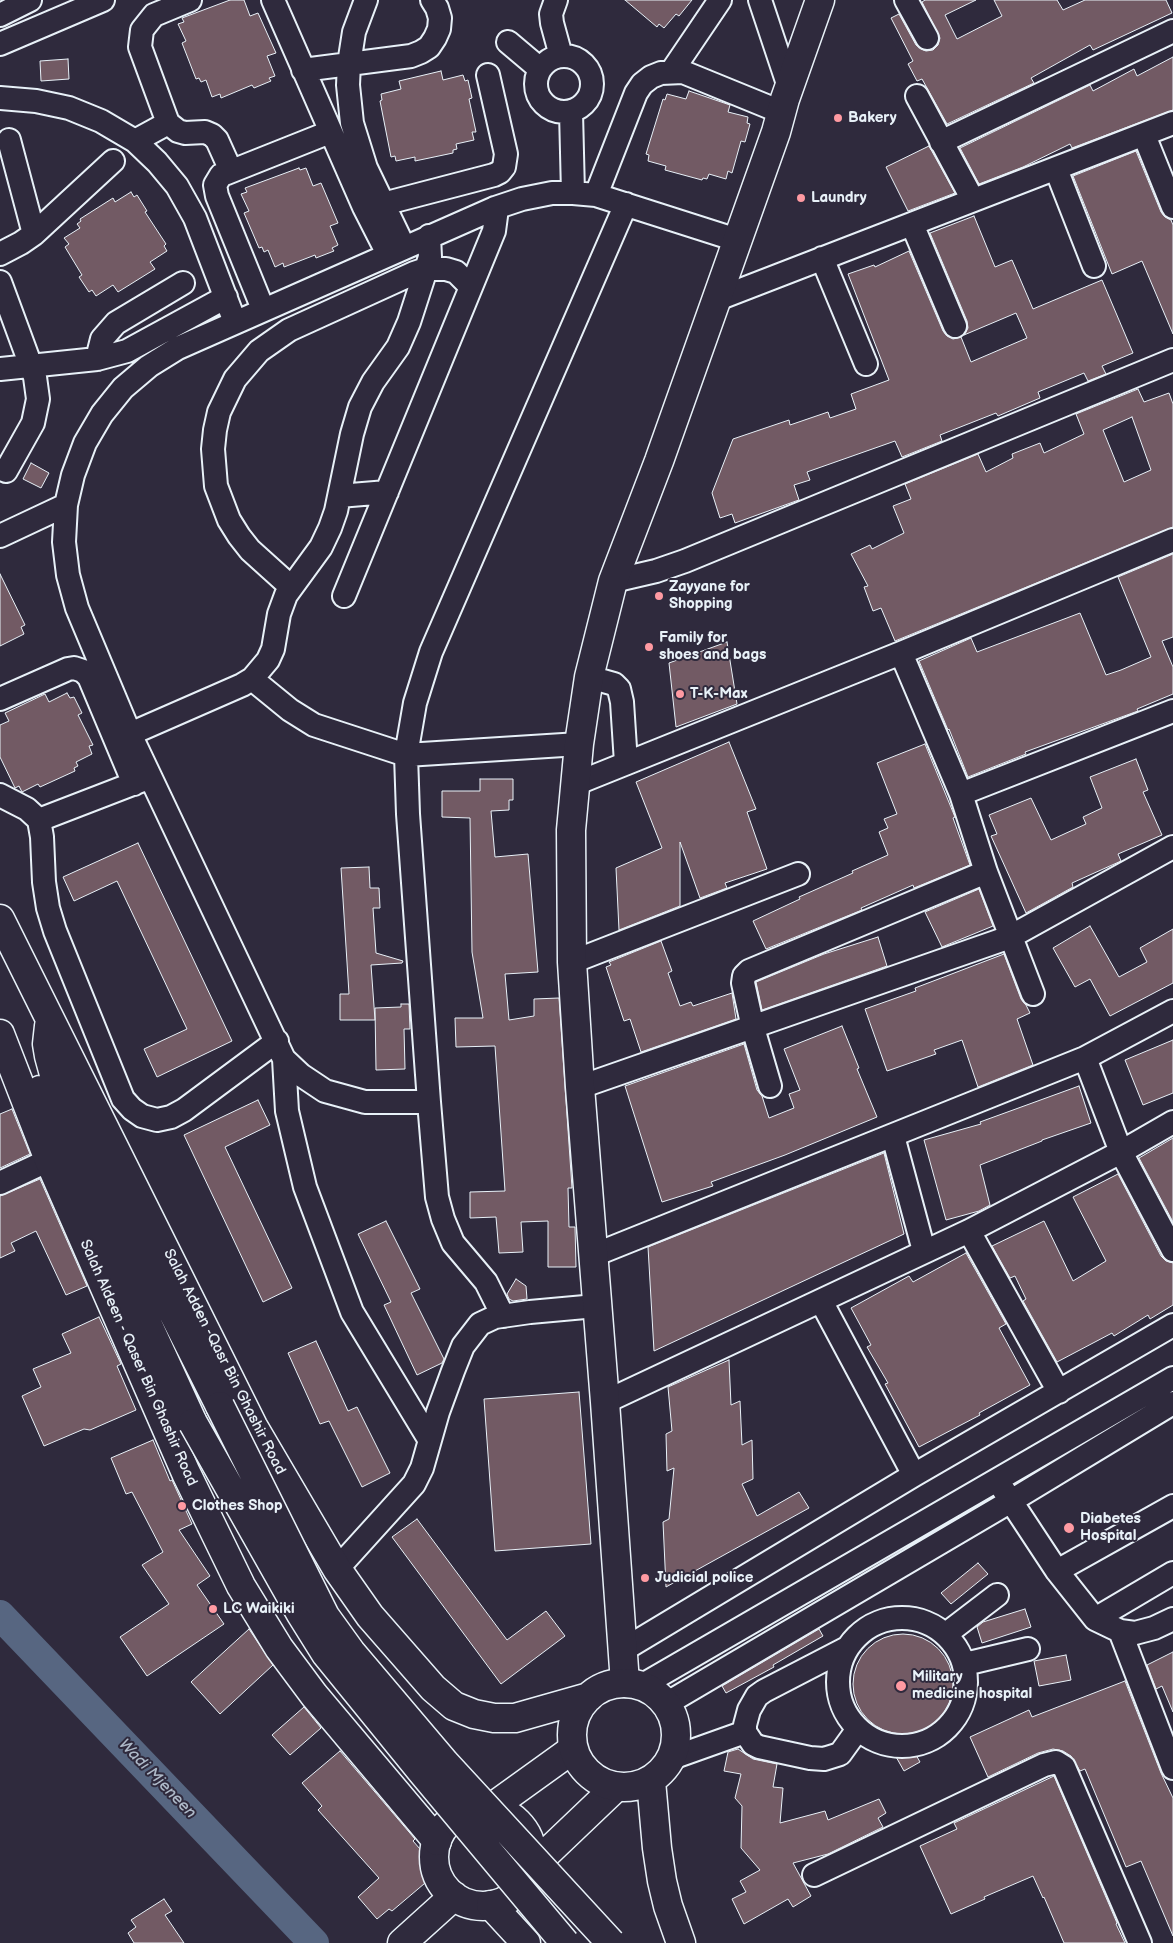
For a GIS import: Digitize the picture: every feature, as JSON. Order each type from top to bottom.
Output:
[{"type":"main road","points":[[633,1684],[623,1650],[572,962],[570,865],[579,744],[589,677],[613,581],[659,461],[820,0]]},
{"type":"main road","points":[[778,122],[791,110],[803,86],[834,0]]},
{"type":"main road","name":"Salah Adden -Qasr Bin Ghashir Road","points":[[0,919],[253,1426],[337,1569],[370,1616],[433,1688],[454,1706],[474,1714],[494,1718],[516,1718],[589,1696]]},
{"type":"main road","points":[[50,1020],[47,1044],[51,1067],[56,1078],[325,1616],[351,1652],[445,1764],[611,1943]]},
{"type":"main road","points":[[2,1038],[20,1055],[32,1073],[193,1423],[301,1614],[326,1654],[565,1943]]},
{"type":"main road","name":"Salah Aldeen - Qaser Bin Ghashir Road","points":[[2,1038],[49,1160],[186,1473],[241,1586],[279,1648],[314,1695],[437,1841]]},
{"type":"main road","points":[[633,1684],[655,1693],[666,1704],[672,1714],[677,1730],[676,1747],[667,1767],[651,1781],[640,1786],[616,1787],[597,1780],[582,1767],[573,1749],[572,1738],[576,1715],[589,1696],[610,1685],[633,1684]]},
{"type":"main road","points":[[492,1808],[573,1749]]},
{"type":"main road","points":[[651,1781],[656,1848],[662,1881],[668,1906],[681,1943]]},
{"type":"main road","points":[[531,1868],[616,1787]]},
{"type":"main road","points":[[492,1808],[503,1811],[513,1817],[524,1830],[531,1845],[533,1857],[531,1868],[521,1889],[512,1896],[491,1905],[472,1904],[454,1896],[445,1887],[438,1877],[434,1853],[437,1841],[445,1826],[458,1814],[468,1810],[492,1808]]},
{"type":"main road","points":[[402,1943],[454,1896]]},
{"type":"main road","points":[[491,1905],[526,1943]]},
{"type":"street","points":[[0,14],[30,0]]},
{"type":"street","points":[[0,44],[103,0]]},
{"type":"street","points":[[190,0],[154,15],[142,30],[140,38],[142,55],[168,122],[178,131],[205,132],[212,135],[217,140],[231,171]]},
{"type":"street","points":[[273,0],[364,208],[396,250]]},
{"type":"street","points":[[366,0],[354,32],[349,64],[350,104],[356,138],[366,168],[383,204],[396,250]]},
{"type":"street","points":[[303,70],[411,56],[429,47],[437,34],[440,18],[432,0]]},
{"type":"street","points":[[556,0],[551,14],[561,56]]},
{"type":"street","points":[[672,71],[720,0]]},
{"type":"street","points":[[760,0],[789,87]]},
{"type":"street","points":[[906,0],[927,38]]},
{"type":"street","points":[[941,142],[1171,37]]},
{"type":"street","points":[[508,42],[540,69]]},
{"type":"street","points":[[561,56],[578,60],[590,71],[592,80],[592,88],[586,103],[571,112],[554,111],[541,101],[536,85],[540,69],[546,63],[561,56]]},
{"type":"street","points":[[596,195],[636,93],[642,84],[651,77],[672,71],[683,72],[778,122]]},
{"type":"street","points":[[383,204],[494,175],[504,167],[507,158],[488,75]]},
{"type":"street","points":[[916,96],[973,200]]},
{"type":"street","points":[[0,98],[36,101],[69,108],[101,121],[134,141],[157,162],[177,186],[195,218],[236,322]]},
{"type":"street","points":[[571,112],[573,193]]},
{"type":"street","points":[[134,141],[168,122]]},
{"type":"street","points":[[715,300],[1173,123]]},
{"type":"street","points":[[263,309],[215,191],[217,180],[222,175],[231,171],[330,132]]},
{"type":"street","points":[[1144,135],[1173,208]]},
{"type":"street","points":[[9,140],[34,234]]},
{"type":"street","points":[[0,254],[34,234],[113,161]]},
{"type":"street","points":[[1056,169],[1094,266]]},
{"type":"street","points":[[142,780],[130,734],[77,608],[68,575],[64,542],[66,505],[72,475],[85,444],[102,414],[123,388],[149,366],[178,348],[396,250],[494,208],[522,199],[552,193],[596,195],[736,240]]},
{"type":"street","points":[[503,1316],[486,1282],[454,1243],[443,1219],[437,1197],[408,814],[406,755],[414,703],[431,652],[626,204]]},
{"type":"street","points":[[344,596],[494,231],[496,216],[494,208]]},
{"type":"street","points":[[912,224],[955,326]]},
{"type":"street","points":[[130,734],[242,685],[261,670],[274,649],[279,614],[291,587],[321,547],[330,528],[360,407],[373,382],[394,353],[404,334],[431,250],[429,236]]},
{"type":"street","points":[[822,258],[866,364]]},
{"type":"street","points":[[291,587],[250,550],[229,520],[214,476],[213,449],[217,421],[226,395],[235,379],[246,364],[274,339],[289,330],[426,268],[436,267],[456,272],[471,287]]},
{"type":"street","points":[[0,282],[31,366],[37,388],[36,411],[33,423],[6,471]]},
{"type":"street","points":[[97,358],[102,339],[116,323],[183,283]]},
{"type":"street","points":[[0,369],[97,358],[127,351],[226,297]]},
{"type":"street","points":[[613,581],[646,574],[685,561],[1173,360]]},
{"type":"street","points":[[339,496],[387,492]]},
{"type":"street","points":[[0,536],[66,505]]},
{"type":"street","points":[[575,784],[901,653],[1173,540]]},
{"type":"street","points":[[901,653],[961,794],[986,872],[1033,994]]},
{"type":"street","points":[[0,698],[68,669],[74,668],[84,671],[280,1050],[300,1076],[325,1091],[365,1102],[429,1102]]},
{"type":"street","points":[[589,677],[614,684],[618,689],[622,702],[626,763]]},
{"type":"street","points":[[252,679],[290,710],[314,725],[406,755],[579,744]]},
{"type":"street","points":[[961,794],[1173,711]]},
{"type":"street","points":[[39,820],[142,780]]},
{"type":"street","points":[[0,795],[27,809],[39,820],[42,837],[44,882],[48,908],[55,931],[123,1099],[132,1109],[142,1116],[157,1120],[171,1117],[280,1050]]},
{"type":"street","points":[[580,1087],[1010,937],[1173,847]]},
{"type":"street","points":[[770,1086],[753,1028],[743,983],[744,976],[749,971],[986,872]]},
{"type":"street","points":[[572,962],[798,874]]},
{"type":"street","points":[[594,1255],[1085,1058],[1173,1011]]},
{"type":"street","points":[[280,1050],[286,1111],[305,1187],[352,1312],[429,1439]]},
{"type":"street","points":[[1085,1058],[1121,1152],[1173,1250]]},
{"type":"street","points":[[606,1402],[968,1231],[1121,1152],[1173,1122]]},
{"type":"street","points":[[893,1136],[924,1251]]},
{"type":"street","points":[[0,1183],[49,1160]]},
{"type":"street","points":[[968,1231],[1059,1392]]},
{"type":"street","points":[[821,1301],[914,1475]]},
{"type":"street","points":[[337,1569],[414,1484],[422,1468],[429,1439],[463,1346],[480,1324],[495,1317],[596,1306]]},
{"type":"street","points":[[623,1650],[914,1475],[1173,1325]]},
{"type":"street","points":[[633,1684],[1173,1378]]},
{"type":"street","points":[[666,1704],[1011,1501],[1173,1403]]},
{"type":"street","points":[[996,1479],[1057,1571],[1095,1620],[1120,1631],[1143,1632],[1173,1619]]},
{"type":"street","points":[[1057,1571],[1173,1506]]},
{"type":"street","points":[[1095,1620],[1173,1573]]},
{"type":"street","points":[[946,1634],[997,1595]]},
{"type":"street","points":[[900,1618],[912,1618],[925,1622],[946,1634],[965,1664],[967,1677],[967,1690],[961,1708],[951,1725],[930,1740],[905,1746],[892,1746],[880,1742],[858,1729],[843,1708],[838,1690],[838,1671],[848,1648],[855,1638],[876,1623],[900,1618]]},
{"type":"street","points":[[1120,1631],[1173,1768]]},
{"type":"street","points":[[848,1648],[757,1696],[749,1710],[745,1732],[753,1744],[759,1748],[824,1759],[840,1754],[858,1729]]},
{"type":"street","points":[[965,1664],[1028,1649]]},
{"type":"street","points":[[672,1758],[745,1732]]},
{"type":"street","points":[[814,1875],[1044,1765],[1056,1762],[1064,1767],[1140,1943]]},
{"type":"building","points":[[230,0],[244,0],[250,16],[258,13],[276,53],[267,56],[275,76],[269,78],[271,81],[254,88],[252,85],[221,98],[220,94],[212,97],[206,80],[201,82],[199,78],[196,79],[182,43],[186,41],[178,24],[184,22],[182,18]]},
{"type":"building","points":[[625,0],[692,0],[679,16],[676,14],[664,28],[659,24],[657,27]]},
{"type":"building","points":[[925,0],[976,0],[945,15],[957,39],[1002,16],[994,0],[1057,0],[1063,10],[1085,0],[1166,0],[1172,13],[1093,50],[1090,45],[1031,78],[1034,83],[947,124],[922,79],[917,81],[908,64],[913,61],[891,18],[899,14],[916,45],[926,51],[933,50],[938,45],[940,38],[922,2]]},
{"type":"building","points":[[1173,57],[1173,110],[1072,148],[1070,144],[1023,167],[979,184],[960,148],[1090,85],[1093,91],[1134,69],[1137,76]]},
{"type":"building","points":[[68,59],[69,79],[41,81],[40,61]]},
{"type":"building","points":[[441,71],[443,80],[463,75],[465,81],[468,80],[472,98],[469,99],[476,132],[472,132],[474,140],[456,144],[457,149],[453,150],[453,153],[415,161],[415,157],[396,161],[395,156],[391,157],[380,101],[382,100],[381,94],[401,89],[399,81]]},
{"type":"building","points":[[689,91],[730,105],[728,112],[748,117],[747,123],[750,124],[745,142],[741,141],[732,173],[728,171],[726,179],[709,174],[707,179],[703,178],[702,180],[665,170],[666,166],[648,161],[649,155],[646,154],[663,99],[665,100],[667,94],[686,99]]},
{"type":"building","points":[[929,146],[955,193],[908,211],[886,167]]},
{"type":"building","points":[[1136,151],[1161,212],[1171,220],[1173,225],[1173,334],[1142,261],[1112,274],[1073,176]]},
{"type":"building","points":[[299,168],[300,170],[306,168],[313,186],[321,183],[338,223],[330,226],[338,245],[332,248],[334,251],[316,258],[315,255],[284,267],[283,263],[275,267],[268,250],[264,252],[262,247],[259,248],[244,213],[249,211],[241,194],[247,192],[245,188]]},
{"type":"building","points":[[131,192],[134,197],[137,195],[147,211],[145,212],[166,244],[164,246],[167,251],[150,262],[155,269],[118,292],[113,285],[96,296],[92,290],[89,292],[79,277],[82,275],[65,247],[69,244],[64,238],[80,228],[77,224],[81,221],[80,219],[113,198],[115,202]]},
{"type":"building","points":[[974,216],[995,267],[1012,260],[1033,309],[1102,280],[1133,353],[1102,366],[1106,374],[1088,381],[1084,373],[1038,392],[1040,398],[998,416],[996,413],[940,435],[942,441],[902,457],[895,441],[807,472],[810,480],[794,485],[799,500],[735,523],[732,514],[720,518],[712,493],[733,439],[789,420],[790,425],[828,412],[830,418],[856,409],[851,394],[889,380],[848,274],[874,265],[875,267],[909,251],[943,331],[953,339],[961,337],[971,362],[1027,338],[1016,313],[964,335],[968,328],[967,321],[930,233]]},
{"type":"building","points":[[1138,389],[1144,402],[1169,393],[1173,404],[1173,527],[895,641],[881,608],[873,611],[864,587],[868,586],[851,554],[870,545],[872,549],[904,533],[893,506],[911,499],[905,484],[978,454],[986,472],[1013,458],[1012,454],[1040,443],[1044,453],[1084,434],[1076,414]],"holes":[[[1132,417],[1151,470],[1124,482],[1103,430]]]},
{"type":"building","points":[[31,463],[49,473],[41,488],[23,479]]},
{"type":"building","points":[[1173,554],[1173,637],[1162,641],[1173,667],[1173,694],[1137,709],[1138,711],[1025,752],[1026,754],[968,777],[919,661],[971,638],[977,652],[1080,613],[1106,675],[1121,670],[1151,657],[1118,577]]},
{"type":"building","points":[[0,574],[25,625],[21,627],[24,634],[0,646]]},
{"type":"building","points":[[727,642],[737,704],[676,727],[669,663]]},
{"type":"building","points":[[67,693],[70,698],[74,697],[82,713],[78,715],[93,745],[89,746],[92,754],[76,762],[78,766],[74,768],[75,771],[40,787],[38,784],[22,792],[19,786],[15,788],[0,757],[0,725],[9,721],[5,713],[45,694],[49,702]]},
{"type":"building","points":[[729,742],[756,809],[747,812],[767,869],[725,883],[727,888],[700,898],[680,842],[680,906],[619,930],[616,868],[662,848],[636,782]]},
{"type":"building","points":[[925,744],[955,817],[953,818],[970,865],[914,888],[913,885],[861,908],[862,910],[766,949],[753,921],[888,855],[879,832],[888,828],[884,819],[897,814],[877,763]]},
{"type":"building","points":[[1136,759],[1148,790],[1143,792],[1162,835],[1118,854],[1121,861],[1072,883],[1073,887],[1026,913],[991,836],[997,834],[989,815],[1031,798],[1051,840],[1086,824],[1083,817],[1102,808],[1090,777]]},
{"type":"building","points":[[480,779],[513,779],[513,800],[509,800],[509,810],[491,811],[495,857],[528,854],[538,972],[505,974],[509,1020],[534,1016],[534,999],[559,998],[572,1188],[568,1188],[569,1227],[575,1227],[576,1267],[548,1267],[548,1221],[521,1222],[523,1252],[499,1253],[496,1217],[470,1218],[470,1192],[505,1191],[495,1046],[456,1047],[455,1018],[483,1018],[472,952],[470,818],[442,817],[442,791],[480,791]]},
{"type":"building","points":[[138,843],[232,1041],[157,1077],[144,1049],[187,1029],[117,881],[74,901],[63,877]]},
{"type":"building","points":[[369,867],[370,888],[379,888],[380,908],[373,908],[376,953],[403,961],[402,963],[371,965],[375,1020],[340,1020],[340,994],[349,994],[341,868]]},
{"type":"building","points":[[979,889],[993,926],[942,947],[925,912]]},
{"type":"building","points":[[1090,926],[1119,977],[1147,962],[1140,948],[1173,929],[1173,983],[1110,1016],[1090,979],[1075,987],[1053,948]]},
{"type":"building","points":[[878,937],[887,966],[762,1010],[756,982],[824,954]]},
{"type":"building","points":[[661,941],[672,971],[668,973],[680,1006],[691,1002],[693,1006],[732,993],[736,1019],[641,1052],[630,1019],[624,1021],[606,967],[611,965],[609,962]]},
{"type":"building","points":[[1004,954],[1021,999],[1030,1013],[1017,1019],[1033,1065],[978,1087],[962,1040],[934,1050],[936,1054],[887,1071],[865,1009],[916,991],[915,988]]},
{"type":"building","points":[[401,1004],[409,1004],[410,1029],[404,1029],[405,1069],[376,1070],[375,1008],[401,1007]]},
{"type":"building","points":[[842,1026],[877,1117],[785,1155],[711,1182],[713,1186],[662,1202],[625,1086],[744,1044],[757,1090],[762,1096],[769,1118],[794,1108],[789,1094],[800,1090],[784,1049]]},
{"type":"building","points":[[1173,1040],[1173,1093],[1143,1105],[1125,1060]]},
{"type":"building","points":[[1079,1086],[1091,1123],[980,1165],[990,1205],[979,1211],[946,1220],[924,1140],[981,1124],[980,1122]]},
{"type":"building","points":[[258,1100],[270,1125],[225,1147],[292,1288],[263,1302],[184,1135]]},
{"type":"building","points":[[12,1109],[30,1154],[0,1168],[0,1114]]},
{"type":"building","points":[[1173,1138],[1173,1222],[1139,1158]]},
{"type":"building","points":[[884,1153],[904,1234],[654,1351],[648,1247]]},
{"type":"building","points":[[1118,1174],[1161,1256],[1166,1261],[1173,1263],[1173,1305],[1150,1319],[1148,1315],[1114,1336],[1112,1333],[1057,1362],[1023,1301],[1026,1299],[1015,1276],[1010,1278],[992,1246],[1044,1221],[1073,1281],[1106,1261],[1073,1197]]},
{"type":"building","points":[[40,1179],[87,1286],[66,1295],[36,1231],[11,1243],[15,1251],[0,1258],[0,1196]]},
{"type":"building","points":[[386,1221],[420,1289],[411,1293],[444,1359],[442,1363],[417,1375],[384,1305],[391,1302],[358,1234]]},
{"type":"building","points":[[966,1253],[1006,1324],[999,1328],[1030,1385],[979,1413],[980,1415],[919,1447],[885,1384],[888,1383],[867,1347],[871,1345],[851,1308],[909,1276],[913,1282]]},
{"type":"building","points":[[516,1279],[526,1286],[527,1299],[513,1301],[509,1299],[507,1294]]},
{"type":"building","points":[[99,1317],[121,1364],[117,1366],[136,1410],[90,1430],[84,1429],[44,1446],[22,1396],[41,1387],[33,1369],[71,1353],[62,1334]]},
{"type":"building","points":[[316,1341],[348,1411],[357,1407],[390,1473],[362,1487],[329,1421],[320,1424],[288,1353]]},
{"type":"building","points":[[729,1360],[731,1405],[740,1401],[742,1445],[752,1440],[753,1479],[742,1484],[757,1516],[799,1492],[809,1508],[666,1587],[663,1522],[669,1519],[674,1468],[667,1471],[666,1434],[672,1431],[668,1387]]},
{"type":"building","points":[[579,1392],[591,1544],[495,1551],[484,1399]]},
{"type":"building","points":[[153,1440],[170,1481],[172,1480],[192,1524],[179,1530],[210,1576],[197,1585],[224,1624],[147,1676],[120,1637],[169,1604],[142,1565],[163,1552],[132,1492],[126,1494],[111,1458]]},
{"type":"building","points":[[417,1519],[507,1640],[546,1611],[565,1636],[501,1684],[392,1537]]},
{"type":"building","points":[[978,1563],[988,1574],[951,1604],[941,1593]]},
{"type":"building","points":[[1025,1609],[1031,1627],[982,1643],[977,1627],[983,1622]]},
{"type":"building","points":[[249,1629],[273,1665],[220,1714],[191,1682]]},
{"type":"building","points":[[819,1629],[823,1636],[773,1665],[774,1667],[726,1693],[722,1686]]},
{"type":"building","points":[[903,1634],[913,1635],[931,1642],[945,1656],[952,1674],[952,1694],[945,1712],[931,1726],[913,1733],[903,1734],[893,1733],[875,1726],[861,1712],[854,1694],[853,1684],[854,1674],[861,1656],[875,1642],[893,1635]]},
{"type":"building","points":[[1173,1652],[1173,1712],[1162,1686],[1156,1689],[1147,1665]]},
{"type":"building","points":[[1066,1655],[1071,1680],[1039,1686],[1034,1661]]},
{"type":"building","points":[[1125,1681],[1161,1773],[1173,1798],[1173,1936],[1141,1861],[1126,1867],[1085,1769],[1080,1771],[1071,1756],[1063,1751],[1053,1749],[1038,1753],[988,1777],[970,1737],[1029,1710],[1032,1717]]},
{"type":"building","points":[[304,1707],[321,1728],[290,1755],[272,1735]]},
{"type":"building","points":[[911,1746],[920,1762],[904,1771],[895,1755]]},
{"type":"building","points":[[738,1749],[753,1759],[777,1764],[773,1787],[783,1788],[780,1823],[825,1811],[828,1820],[879,1799],[886,1813],[878,1818],[883,1827],[828,1854],[793,1863],[811,1896],[793,1907],[788,1899],[744,1924],[732,1899],[746,1892],[740,1881],[760,1870],[741,1848],[742,1806],[735,1798],[741,1774],[724,1771],[728,1752]]},
{"type":"building","points":[[340,1751],[415,1839],[413,1841],[427,1857],[423,1859],[431,1869],[427,1873],[431,1878],[392,1911],[389,1909],[377,1919],[358,1897],[379,1878],[318,1810],[322,1806],[302,1783]]},
{"type":"building","points":[[1054,1776],[1125,1943],[1064,1943],[1033,1876],[984,1897],[985,1899],[951,1914],[920,1846],[957,1829],[954,1823]]},
{"type":"building","points":[[164,1899],[172,1911],[165,1915],[184,1943],[134,1943],[128,1933],[136,1927],[131,1920]]},
{"type":"waterway","name":"Wadi Mjeneen","points":[[0,1615],[314,1943]]},
{"type":"place","name":"Bakery","points":[[838,118]]},
{"type":"place","name":"Laundry","points":[[801,198]]},
{"type":"place","name":"Zayyane for Shopping","points":[[659,596]]},
{"type":"place","name":"Family for shoes and bags","points":[[649,647]]},
{"type":"place","name":"T-K-Max","points":[[680,694]]},
{"type":"place","name":"Clothes Shop","points":[[182,1506]]},
{"type":"place","name":"Diabetes Hospital","points":[[1069,1528]]},
{"type":"place","name":"Judicial police","points":[[645,1578]]},
{"type":"place","name":"LC Waikiki","points":[[213,1609]]},
{"type":"place","name":"Military medicine hospital","points":[[901,1686]]}]
